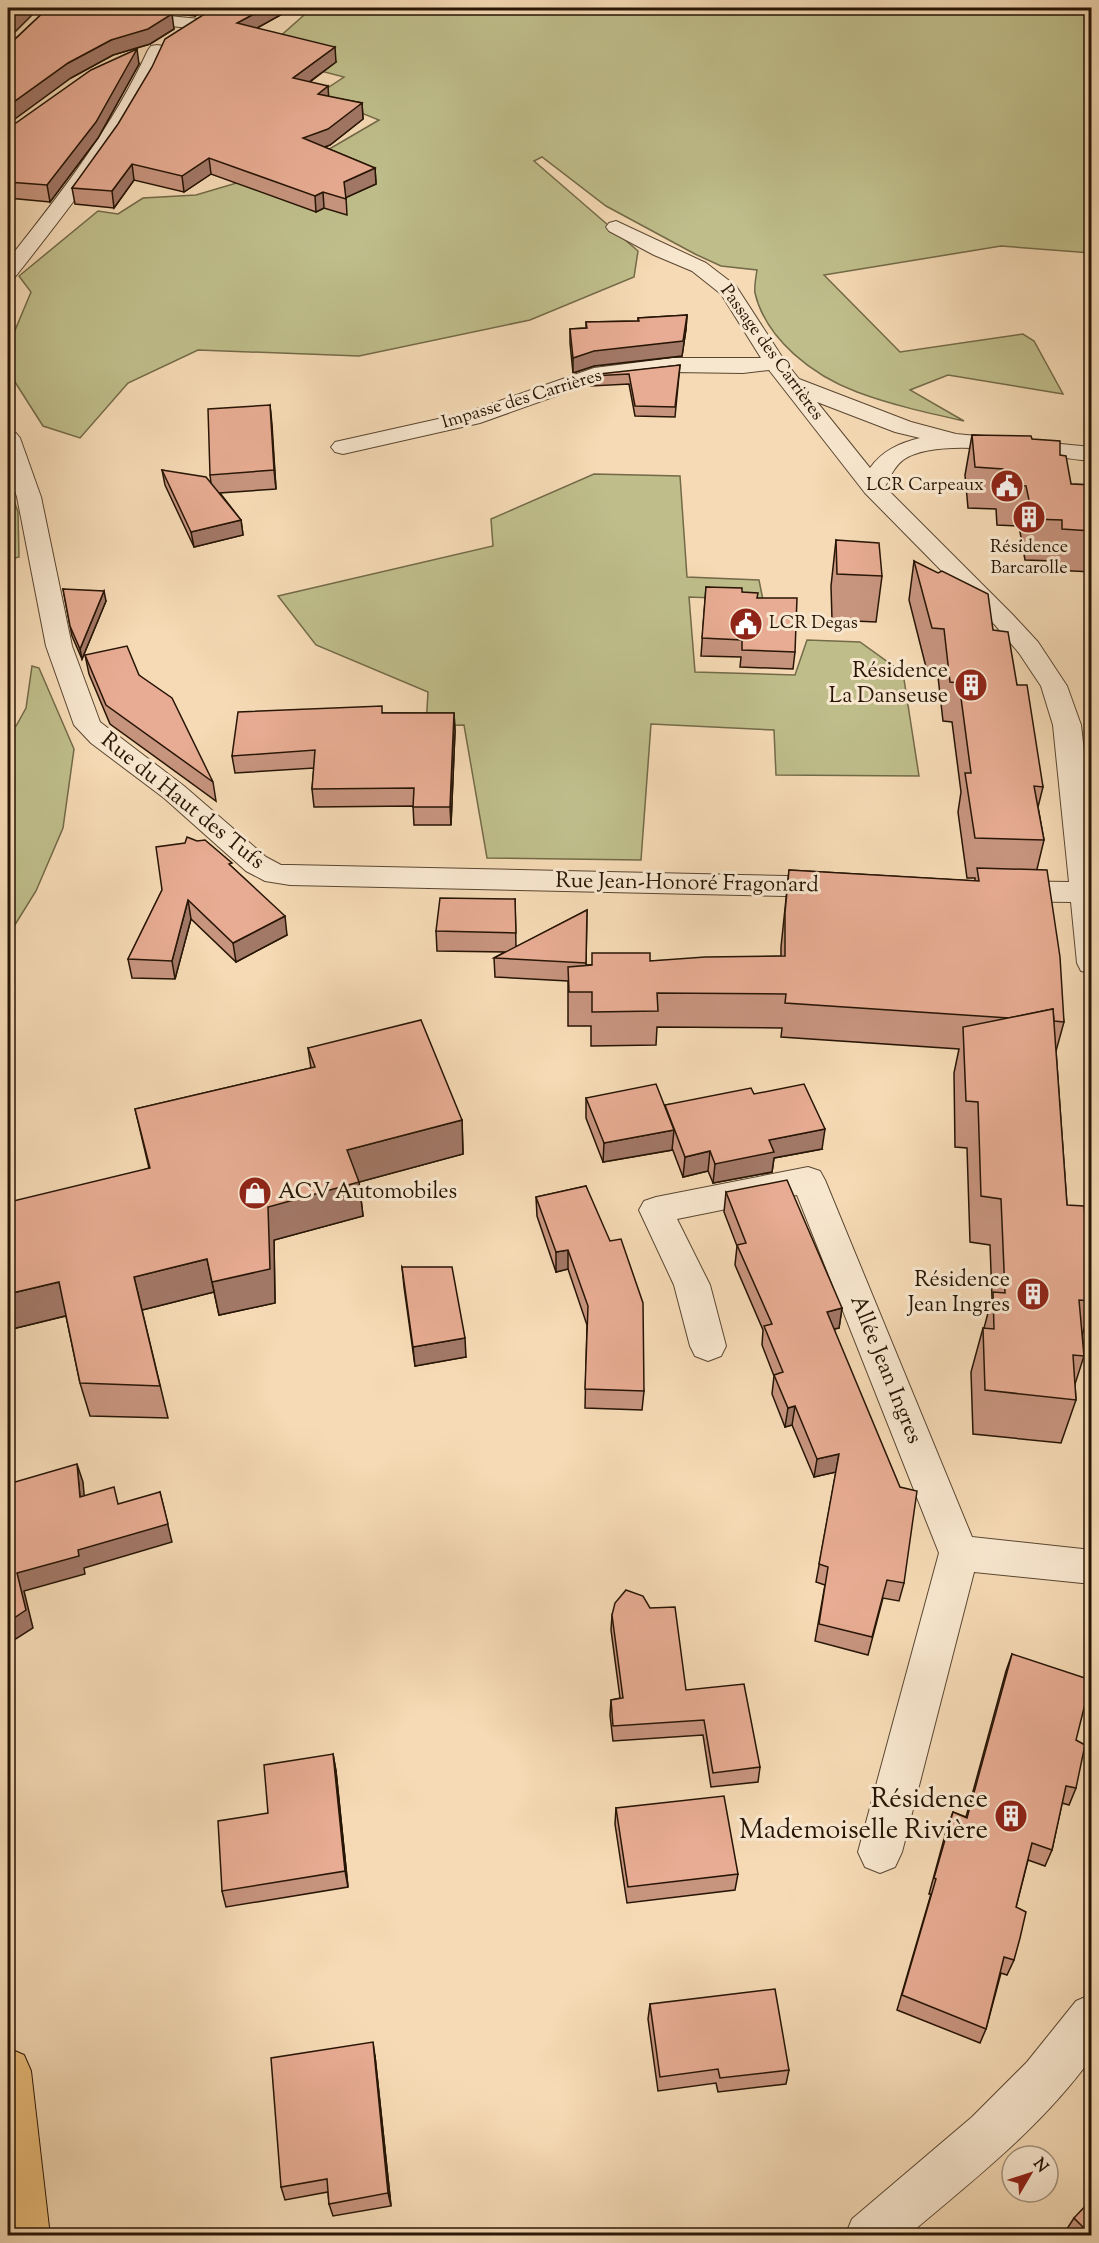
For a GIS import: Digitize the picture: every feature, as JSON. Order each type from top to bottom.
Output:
[{"type":"main road","points":[[8,2071],[26,2235]]},
{"type":"street","points":[[42,15],[53,8],[199,24]]},
{"type":"street","points":[[136,56],[167,44],[215,13]]},
{"type":"street","points":[[8,273],[95,162],[167,44]]},
{"type":"street","name":"Passage des Carrières","points":[[616,227],[661,251],[699,267],[720,281],[735,297],[775,363],[873,488],[1018,635],[1054,686],[1067,725],[1092,963]]},
{"type":"street","name":"Impasse des Carrières","points":[[343,447],[472,418],[594,375],[673,364],[743,366],[775,363]]},
{"type":"street","points":[[792,384],[922,433],[960,440],[1092,454]]},
{"type":"street","name":"Rue du Haut des Tufs","points":[[8,438],[29,497],[52,618],[65,668],[84,715],[93,730],[160,780],[256,864],[276,874],[290,876]]},
{"type":"street","points":[[873,488],[881,469],[897,454],[937,441],[960,440]]},
{"type":"street","name":"Rue Jean-Honoré Fragonard","points":[[290,876],[858,888]]},
{"type":"street","points":[[976,890],[1086,889]]},
{"type":"street","name":"Allée Jean Ingres","points":[[708,1346],[692,1286],[656,1210],[808,1180],[959,1553]]},
{"type":"street","points":[[880,1852],[959,1553],[1092,1567]]},
{"type":"street","points":[[869,2235],[1028,2098],[1054,2069],[1092,2017]]},
{"type":"shaded area","points":[[312,8],[1091,8],[1091,253],[1001,246],[824,275],[900,352],[1023,334],[1034,341],[1063,394],[948,375],[910,390],[964,421],[897,405],[841,385],[824,376],[794,354],[770,326],[755,293],[757,270],[721,266],[695,254],[606,206],[542,157],[534,161],[638,251],[634,277],[530,320],[359,356],[198,350],[128,383],[80,438],[43,426],[8,371],[8,347],[31,292],[19,276],[98,211],[118,214],[143,198],[196,195],[307,162],[379,120],[317,95],[344,77],[259,55]]},
{"type":"shaded area","points":[[594,474],[680,476],[687,577],[759,580],[763,600],[689,597],[695,672],[795,675],[807,640],[860,642],[903,673],[919,776],[776,775],[774,730],[651,724],[641,860],[487,858],[464,725],[426,726],[428,692],[316,645],[278,596],[493,546],[491,519]]},
{"type":"shaded area","points":[[8,484],[18,512],[19,557],[8,560]]},
{"type":"shaded area","points":[[32,666],[39,668],[74,749],[63,828],[36,891],[8,936],[8,772],[14,746],[8,742],[8,727],[16,726],[26,708]]},
{"type":"building","points":[[8,8],[22,8],[8,22]]},
{"type":"building","points":[[48,8],[113,8],[172,14],[148,29],[111,40],[68,63],[8,106],[8,42],[13,41]]},
{"type":"building","points":[[214,8],[265,8],[237,23],[335,47],[293,78],[328,86],[318,94],[362,103],[328,129],[303,138],[375,168],[344,182],[346,199],[323,192],[315,196],[209,158],[182,176],[132,164],[112,191],[72,188],[118,124],[152,67],[165,39]]},
{"type":"building","points":[[137,49],[96,122],[47,185],[8,182],[8,126],[13,125],[91,70]]},
{"type":"building","points":[[687,315],[683,341],[594,351],[573,358],[570,329],[587,328],[586,322],[639,321],[638,318]]},
{"type":"building","points":[[680,365],[675,407],[635,406],[629,374],[591,376],[599,374]]},
{"type":"building","points":[[270,405],[274,470],[210,475],[208,409]]},
{"type":"building","points":[[972,435],[1031,436],[1032,439],[1060,441],[1060,455],[1066,456],[1071,484],[1092,485],[1092,531],[1062,529],[1062,520],[1033,519],[1026,486],[1005,484],[1003,469],[975,467]]},
{"type":"building","points":[[162,470],[206,477],[241,520],[191,532]]},
{"type":"building","points":[[836,540],[879,543],[882,576],[837,574]]},
{"type":"building","points":[[914,561],[938,573],[942,571],[988,594],[993,630],[1008,632],[1017,685],[1027,685],[1043,787],[1034,786],[1044,840],[975,838],[965,773],[971,773],[959,683],[950,682],[944,629],[932,628]]},
{"type":"building","points":[[706,587],[742,588],[742,592],[758,593],[757,598],[797,598],[795,652],[742,650],[742,640],[702,638]]},
{"type":"building","points":[[63,589],[104,591],[80,649],[70,626]]},
{"type":"building","points":[[127,646],[139,675],[172,698],[213,782],[106,705],[85,655]]},
{"type":"building","points":[[382,706],[382,713],[454,713],[450,807],[413,807],[414,788],[312,789],[315,750],[232,756],[238,712]]},
{"type":"building","points":[[187,837],[197,841],[205,840],[232,863],[229,864],[285,916],[233,943],[188,900],[172,961],[128,959],[162,890],[156,847],[185,843]]},
{"type":"building","points":[[977,868],[1047,870],[1060,957],[1064,1022],[1054,1021],[1053,1009],[1009,1018],[785,1003],[786,994],[657,993],[658,1011],[592,1012],[592,992],[569,992],[568,967],[592,965],[592,953],[650,953],[650,961],[705,957],[785,956],[785,913],[789,870],[979,881]]},
{"type":"building","points":[[440,898],[515,899],[516,933],[436,931]]},
{"type":"building","points":[[587,910],[586,963],[494,958]]},
{"type":"building","name":"Résidence Jean Ingres","points":[[1053,1009],[1067,1205],[1084,1206],[1092,1287],[1092,1301],[1079,1300],[1084,1356],[1073,1355],[1076,1400],[985,1390],[983,1328],[994,1329],[993,1292],[1005,1293],[1001,1199],[981,1196],[978,1102],[966,1101],[963,1027]]},
{"type":"building","points":[[421,1020],[462,1120],[347,1150],[359,1182],[268,1207],[270,1269],[212,1282],[207,1259],[134,1277],[160,1386],[80,1383],[59,1282],[8,1294],[8,1220],[12,1219],[9,1202],[150,1168],[135,1109],[315,1067],[308,1048]]},
{"type":"building","points":[[656,1084],[674,1130],[604,1143],[586,1098]]},
{"type":"building","points":[[804,1084],[825,1129],[769,1140],[774,1152],[715,1164],[710,1151],[685,1157],[665,1105],[751,1088],[754,1094]]},
{"type":"building","points":[[787,1180],[842,1308],[827,1312],[900,1487],[917,1491],[904,1583],[887,1580],[872,1637],[819,1624],[828,1567],[819,1564],[839,1454],[817,1459],[795,1406],[788,1408],[774,1375],[783,1372],[764,1326],[772,1324],[737,1245],[746,1243],[726,1192]]},
{"type":"building","points":[[586,1186],[610,1241],[621,1239],[643,1303],[644,1391],[585,1389],[588,1306],[568,1250],[556,1252],[536,1197]]},
{"type":"building","points":[[402,1267],[452,1267],[465,1338],[413,1347]]},
{"type":"building","points":[[77,1464],[80,1497],[114,1487],[118,1504],[160,1492],[168,1524],[78,1550],[79,1556],[17,1573],[26,1610],[8,1622],[8,1484]]},
{"type":"building","points":[[626,1590],[643,1596],[650,1608],[675,1607],[686,1690],[744,1684],[760,1767],[713,1773],[704,1720],[613,1726],[611,1700],[623,1698],[612,1615],[615,1603]]},
{"type":"building","name":"Résidence Mademoiselle Rivière","points":[[1012,1654],[1091,1680],[1076,1740],[1085,1745],[1076,1788],[1066,1786],[1052,1850],[1032,1843],[1016,1907],[1026,1912],[1020,1938],[1014,1960],[1004,1957],[986,2029],[902,1995],[953,1812],[967,1818]]},
{"type":"building","points":[[333,1754],[345,1871],[222,1891],[218,1821],[268,1813],[264,1765]]},
{"type":"building","points":[[724,1796],[738,1874],[628,1887],[616,1808]]},
{"type":"building","points":[[775,1989],[789,2070],[720,2078],[718,2069],[660,2077],[650,2004]]},
{"type":"building","points":[[373,2042],[388,2193],[329,2204],[327,2179],[281,2187],[271,2058]]},
{"type":"building","points":[[1092,2199],[1092,2235],[1091,2235],[1074,2218]]},
{"type":"place","name":"LCR Carpeaux","points":[[1007,486]]},
{"type":"place","name":"Résidence Barcarolle","points":[[1029,517]]},
{"type":"place","name":"LCR Degas","points":[[746,624]]},
{"type":"place","name":"Résidence La Danseuse","points":[[971,685]]},
{"type":"place","name":"ACV Automobiles","points":[[255,1193]]},
{"type":"place","name":"Résidence Jean Ingres","points":[[1033,1294]]},
{"type":"place","name":"Résidence Mademoiselle Rivière","points":[[1011,1816]]}]
